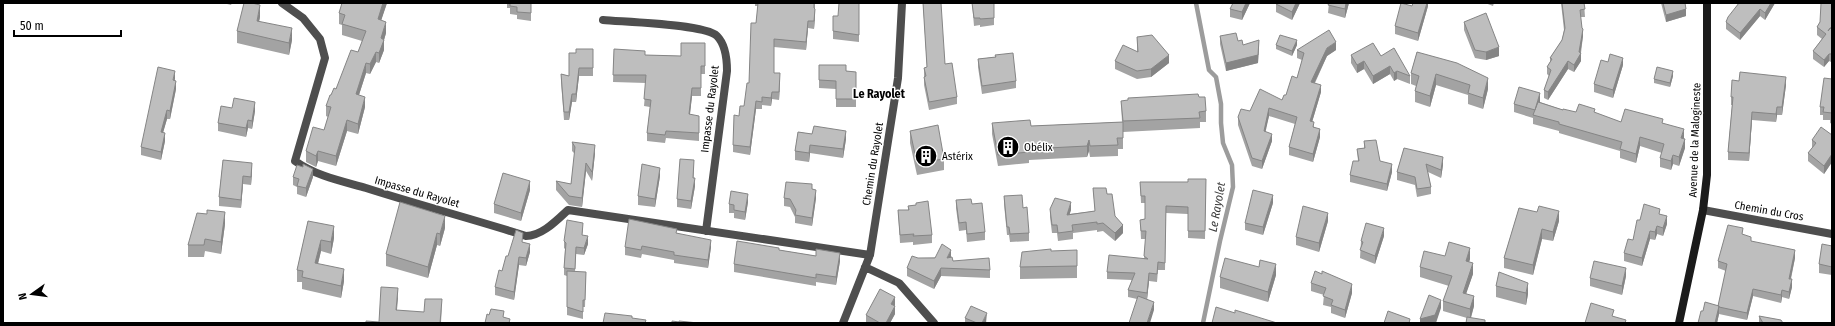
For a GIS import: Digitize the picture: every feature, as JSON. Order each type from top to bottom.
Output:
[{"type":"street","name":"Impasse du Rayolet","points":[[282,3],[304,18],[320,39],[325,58],[296,161],[309,170],[403,200],[526,236],[533,236],[543,230],[568,210],[870,255]]},
{"type":"street","name":"Chemin du Rayolet","points":[[843,323],[870,255],[898,78],[902,3]]},
{"type":"street","name":"Avenue de la Malogineste","points":[[1678,323],[1703,210],[1707,168],[1707,3]]},
{"type":"street","name":"Impasse du Rayolet","points":[[603,20],[701,29],[717,36],[726,53],[727,71],[706,230]]},
{"type":"street","name":"Chemin du Cros","points":[[1703,210],[1832,234]]},
{"type":"street","points":[[865,267],[899,283],[934,323]]},
{"type":"building","points":[[244,3],[260,5],[257,21],[292,28],[289,43],[237,31]]},
{"type":"building","points":[[342,3],[383,3],[378,19],[386,22],[381,38],[384,40],[379,53],[376,52],[370,64],[366,63],[356,94],[365,97],[358,124],[347,120],[336,156],[318,151],[316,156],[306,151],[313,127],[324,130],[331,107],[326,106],[330,95],[334,88],[336,89],[351,50],[358,52],[366,31],[342,24],[345,15],[339,13]]},
{"type":"building","points":[[510,3],[531,3],[531,13],[517,12],[517,7],[510,6]]},
{"type":"building","points":[[758,3],[814,3],[815,9],[814,21],[808,21],[806,42],[774,39],[774,73],[780,73],[779,92],[772,92],[771,98],[762,97],[762,102],[756,101],[750,147],[733,145],[734,115],[739,116],[740,106],[744,106],[747,83],[749,83],[751,23],[756,23]]},
{"type":"building","points":[[839,3],[859,3],[859,35],[833,31],[833,16],[838,16]]},
{"type":"building","points":[[923,3],[941,3],[945,64],[952,63],[957,97],[929,102],[924,77],[926,76],[924,68],[927,67]]},
{"type":"building","points":[[972,3],[994,3],[994,18],[974,18]]},
{"type":"building","points":[[1233,3],[1246,3],[1242,12],[1230,9]]},
{"type":"building","points":[[1276,3],[1296,3],[1292,12]]},
{"type":"building","points":[[1329,3],[1346,3],[1345,9],[1328,5]]},
{"type":"building","points":[[1401,3],[1412,6],[1413,3],[1427,3],[1418,33],[1395,26]]},
{"type":"building","points":[[1562,3],[1584,3],[1585,9],[1580,10],[1583,29],[1579,52],[1581,53],[1574,65],[1568,61],[1548,92],[1544,90],[1551,70],[1547,67],[1552,59],[1550,58],[1562,40],[1565,28]]},
{"type":"building","points":[[1663,3],[1685,3],[1686,9],[1666,15]]},
{"type":"building","points":[[1739,3],[1771,3],[1765,13],[1760,9],[1740,33],[1726,22]]},
{"type":"building","points":[[1821,3],[1832,3],[1832,26],[1830,28],[1832,30],[1832,52],[1824,60],[1813,51],[1826,34],[1817,27],[1820,22]]},
{"type":"building","points":[[1486,13],[1499,47],[1486,52],[1475,50],[1464,22]]},
{"type":"building","points":[[1329,30],[1336,42],[1327,48],[1311,82],[1321,85],[1310,121],[1314,122],[1313,127],[1320,129],[1313,154],[1289,147],[1297,117],[1269,108],[1264,131],[1272,134],[1262,161],[1252,158],[1238,117],[1241,109],[1250,111],[1260,89],[1282,100],[1284,95],[1286,95],[1292,76],[1297,78],[1304,53],[1297,50]]},
{"type":"building","points":[[1236,33],[1238,41],[1242,40],[1243,45],[1259,40],[1258,55],[1226,63],[1220,36]]},
{"type":"building","points":[[1152,35],[1169,55],[1151,69],[1137,71],[1115,61],[1123,45],[1138,52],[1137,37]]},
{"type":"building","points":[[1280,35],[1297,40],[1292,51],[1276,45]]},
{"type":"building","points":[[681,43],[705,43],[705,66],[701,66],[701,88],[692,88],[689,114],[699,116],[699,133],[666,131],[665,135],[647,133],[651,100],[644,99],[646,75],[613,75],[614,49],[645,51],[645,55],[681,56]]},
{"type":"building","points":[[1373,43],[1381,56],[1394,48],[1410,76],[1397,71],[1394,73],[1390,66],[1373,76],[1364,61],[1357,65],[1351,55]]},
{"type":"building","points":[[576,49],[593,49],[593,68],[579,68],[576,94],[572,94],[569,112],[564,112],[561,74],[569,76],[569,53],[576,53]]},
{"type":"building","points":[[1417,52],[1457,63],[1488,78],[1483,98],[1468,93],[1470,85],[1436,74],[1430,96],[1415,91],[1419,76],[1411,73]]},
{"type":"building","points":[[1013,53],[1016,81],[982,86],[978,59]]},
{"type":"building","points":[[1610,54],[1623,58],[1613,90],[1594,84],[1601,60],[1608,62]]},
{"type":"building","points":[[819,65],[846,65],[846,71],[856,72],[856,99],[836,99],[836,81],[819,80]]},
{"type":"building","points":[[158,67],[175,71],[173,80],[176,81],[170,111],[167,110],[161,132],[165,133],[161,152],[141,147]]},
{"type":"building","points":[[1657,67],[1673,71],[1670,83],[1654,79]]},
{"type":"building","points":[[1740,72],[1786,77],[1782,107],[1777,107],[1776,114],[1752,112],[1749,153],[1728,152],[1733,97],[1731,97],[1732,80],[1739,81]]},
{"type":"building","points":[[1824,78],[1832,79],[1832,113],[1823,112],[1824,107],[1820,107]]},
{"type":"building","points":[[1519,87],[1540,93],[1535,110],[1514,104]]},
{"type":"building","points":[[1198,94],[1199,97],[1205,97],[1206,111],[1199,112],[1200,118],[1123,121],[1121,101],[1128,100],[1128,98]]},
{"type":"building","points":[[234,98],[255,102],[252,121],[248,120],[246,128],[218,123],[221,106],[232,108]]},
{"type":"building","points":[[1538,102],[1563,110],[1576,112],[1579,104],[1595,109],[1594,112],[1621,122],[1625,109],[1663,119],[1662,123],[1684,129],[1681,138],[1685,139],[1679,157],[1673,155],[1671,161],[1660,158],[1664,144],[1640,137],[1636,154],[1620,149],[1622,142],[1533,115]]},
{"type":"building","points":[[1030,120],[1031,126],[1123,122],[1123,138],[1117,138],[1118,145],[1090,146],[1089,140],[1087,146],[1028,149],[1029,152],[998,155],[992,123]]},
{"type":"building","points":[[938,125],[944,159],[917,163],[910,131]]},
{"type":"building","points":[[814,126],[846,131],[843,149],[810,145],[809,153],[795,151],[798,132],[812,134]]},
{"type":"building","points":[[1821,127],[1832,135],[1832,154],[1824,166],[1808,153],[1816,143],[1812,140]]},
{"type":"building","points":[[1376,140],[1380,161],[1392,164],[1387,184],[1350,175],[1353,161],[1359,161],[1357,149],[1365,148],[1364,141]]},
{"type":"building","points":[[572,142],[595,145],[592,172],[586,163],[582,198],[569,196],[556,181],[571,184],[575,147]]},
{"type":"building","points":[[1404,148],[1443,157],[1441,170],[1426,164],[1431,187],[1417,189],[1415,177],[1397,172]]},
{"type":"building","points":[[680,159],[694,160],[693,178],[695,178],[691,201],[677,199]]},
{"type":"building","points":[[223,160],[252,163],[251,177],[243,176],[241,200],[219,197]]},
{"type":"building","points":[[303,164],[313,169],[306,188],[297,186],[299,179],[293,177],[297,165],[303,167]]},
{"type":"building","points":[[642,164],[660,168],[655,199],[638,196]]},
{"type":"building","points":[[503,173],[530,181],[521,213],[494,204]]},
{"type":"building","points":[[1188,179],[1206,179],[1205,231],[1188,231],[1188,207],[1166,206],[1165,263],[1158,262],[1157,274],[1149,273],[1147,293],[1128,290],[1135,273],[1107,272],[1109,255],[1148,259],[1144,256],[1146,231],[1141,231],[1140,220],[1145,219],[1145,196],[1141,196],[1140,182],[1188,182]]},
{"type":"building","points":[[786,182],[812,184],[812,189],[816,190],[812,218],[795,215],[796,210],[790,199],[784,198]]},
{"type":"building","points":[[1093,188],[1106,188],[1107,194],[1112,194],[1115,216],[1123,225],[1115,233],[1103,223],[1097,224],[1097,222],[1072,225],[1073,231],[1058,233],[1057,225],[1052,225],[1050,209],[1055,198],[1071,202],[1067,215],[1095,211]]},
{"type":"building","points":[[1253,190],[1273,195],[1263,227],[1245,223]]},
{"type":"building","points":[[731,191],[748,194],[745,212],[734,210],[734,205],[729,204]]},
{"type":"building","points":[[1022,195],[1023,208],[1027,207],[1029,233],[1010,234],[1009,227],[1007,227],[1004,196]]},
{"type":"building","points":[[971,199],[972,204],[982,203],[985,232],[967,234],[966,222],[959,223],[956,200]]},
{"type":"building","points":[[928,201],[932,235],[900,235],[898,210],[909,210],[908,206]]},
{"type":"building","points":[[400,202],[445,216],[440,234],[437,233],[428,267],[386,254]]},
{"type":"building","points":[[1644,204],[1660,209],[1659,214],[1667,216],[1663,228],[1657,226],[1655,232],[1650,231],[1642,258],[1624,253],[1628,239],[1633,240],[1637,220],[1640,220]]},
{"type":"building","points":[[1303,206],[1328,213],[1319,243],[1296,237]]},
{"type":"building","points":[[1539,206],[1559,211],[1553,232],[1542,229],[1533,265],[1504,258],[1519,208],[1537,212]]},
{"type":"building","points":[[207,210],[225,212],[221,242],[205,239],[204,245],[188,245],[197,213],[207,214]]},
{"type":"building","points":[[629,219],[677,229],[676,233],[711,240],[708,260],[674,255],[674,252],[642,246],[641,250],[625,247]]},
{"type":"building","points":[[567,220],[583,223],[582,235],[588,236],[584,248],[576,247],[575,269],[564,268],[566,243],[564,241]]},
{"type":"building","points":[[308,221],[334,226],[331,242],[321,240],[315,263],[344,269],[341,286],[302,277],[303,271],[297,270]]},
{"type":"building","points":[[1366,223],[1384,228],[1375,256],[1360,250]]},
{"type":"building","points":[[1728,225],[1743,228],[1742,234],[1751,237],[1751,241],[1795,250],[1789,279],[1792,279],[1789,292],[1782,290],[1781,295],[1753,289],[1747,313],[1718,306],[1727,264],[1718,261]]},
{"type":"building","points":[[516,230],[523,233],[522,242],[530,244],[526,258],[519,257],[514,292],[495,287],[499,270],[502,271]]},
{"type":"building","points":[[737,241],[816,256],[816,249],[840,253],[836,277],[816,274],[816,278],[734,264]]},
{"type":"building","points":[[1449,242],[1470,248],[1466,261],[1473,263],[1463,293],[1474,296],[1470,309],[1443,301],[1452,276],[1420,267],[1424,251],[1445,256]]},
{"type":"building","points":[[942,244],[951,250],[947,258],[952,257],[953,261],[989,258],[990,270],[941,268],[934,281],[907,268],[912,256],[918,258],[935,258]]},
{"type":"building","points":[[1822,244],[1832,246],[1832,267],[1819,264]]},
{"type":"building","points":[[1051,249],[1051,251],[1077,250],[1077,266],[1020,267],[1022,252]]},
{"type":"building","points":[[1225,258],[1259,267],[1260,260],[1276,264],[1268,292],[1220,277]]},
{"type":"building","points":[[1594,261],[1626,268],[1622,286],[1590,278]]},
{"type":"building","points":[[567,271],[586,272],[583,312],[567,307]]},
{"type":"building","points":[[1315,271],[1322,274],[1322,271],[1352,284],[1345,310],[1331,305],[1333,300],[1323,296],[1326,288],[1311,283]]},
{"type":"building","points":[[1499,272],[1528,283],[1526,293],[1496,286]]},
{"type":"building","points":[[381,287],[398,288],[396,310],[424,312],[425,299],[442,299],[440,323],[366,323],[366,321],[379,322]]},
{"type":"building","points":[[880,289],[895,297],[891,304],[895,306],[886,323],[880,323],[866,315]]},
{"type":"building","points":[[1429,295],[1441,300],[1435,315],[1420,319]]},
{"type":"building","points":[[1138,296],[1154,302],[1147,323],[1129,323]]},
{"type":"building","points":[[1705,302],[1719,306],[1715,323],[1698,323]]},
{"type":"building","points":[[1591,303],[1614,310],[1612,316],[1626,320],[1625,323],[1585,323]]},
{"type":"building","points":[[971,306],[987,313],[982,323],[977,323],[965,318]]},
{"type":"building","points":[[1216,307],[1235,313],[1235,310],[1277,323],[1212,323]]},
{"type":"building","points":[[491,309],[504,311],[503,317],[510,319],[509,323],[485,323],[487,314],[489,315]]},
{"type":"building","points":[[1388,311],[1410,319],[1409,323],[1384,323]]},
{"type":"building","points":[[605,313],[632,316],[632,318],[646,320],[645,323],[603,323]]},
{"type":"building","points":[[1759,316],[1781,320],[1783,323],[1763,323]]},
{"type":"building","points":[[1467,317],[1485,320],[1485,323],[1466,323]]},
{"type":"building","points":[[672,321],[679,321],[698,323],[672,323]]},
{"type":"waterway","name":"Le Rayolet","points":[[1196,3],[1209,70],[1216,77],[1221,104],[1223,143],[1232,165],[1233,187],[1203,323]]},
{"type":"place","name":"Obélix","points":[[1008,147]]},
{"type":"place","name":"Astérix","points":[[926,156]]},
{"type":"district","name":"Le Rayolet","points":[[879,94]]}]
